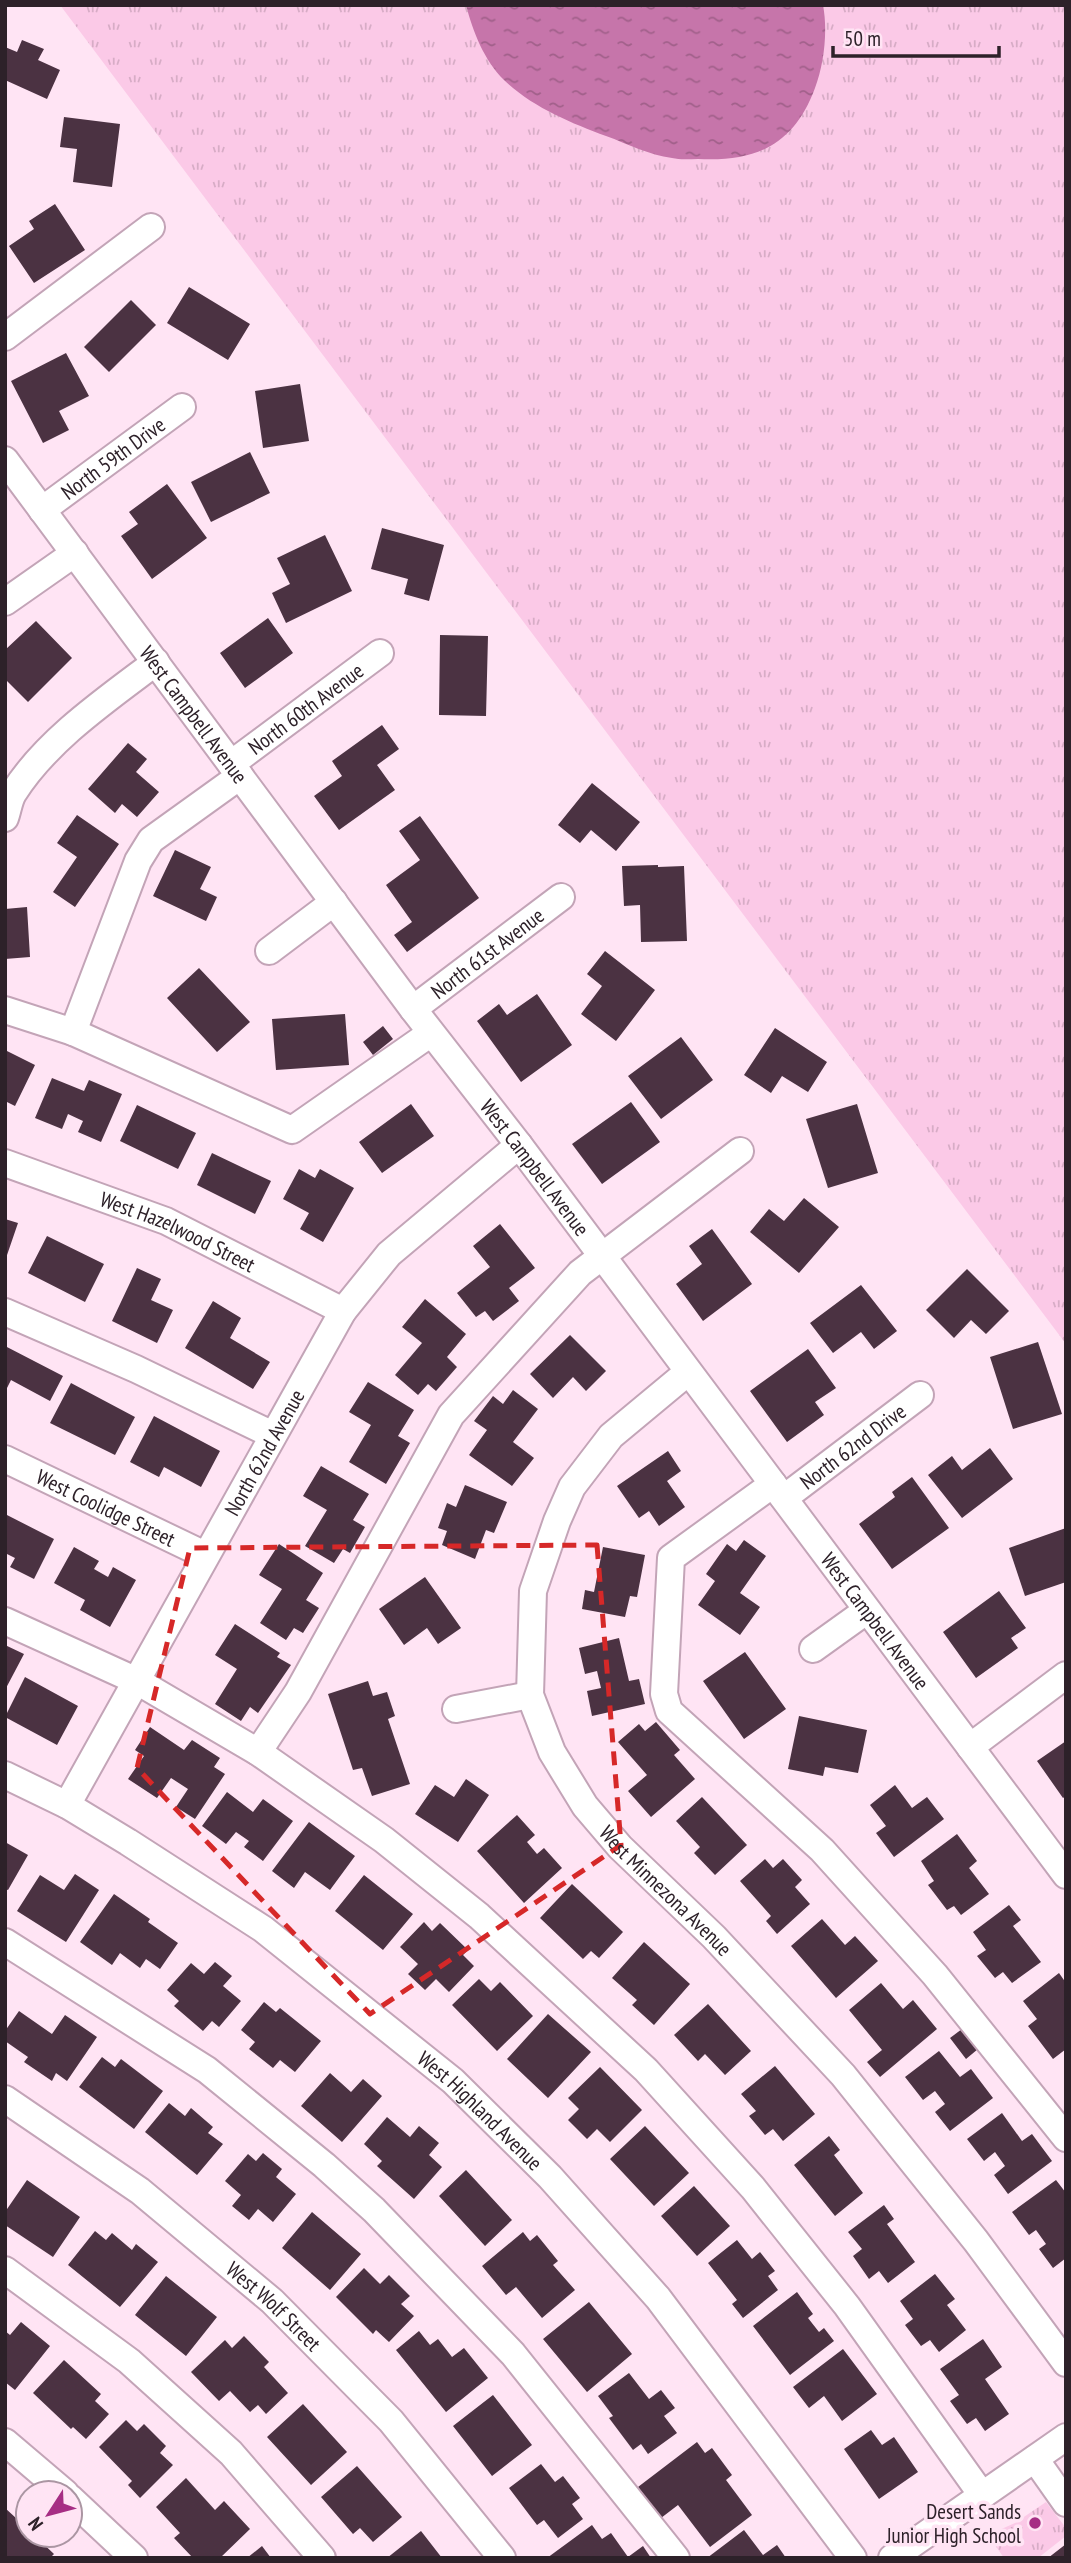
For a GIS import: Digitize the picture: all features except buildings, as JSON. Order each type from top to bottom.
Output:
[{"type":"street","points":[[5,337],[151,227]]},
{"type":"street","name":"North 59th Drive","points":[[42,510],[182,407]]},
{"type":"street","name":"West Campbell Avenue","points":[[5,460],[413,1009],[519,1145],[1066,1875]]},
{"type":"street","points":[[5,602],[75,553]]},
{"type":"street","name":"North 60th Avenue","points":[[73,1032],[138,861],[151,840],[380,653]]},
{"type":"street","points":[[5,818],[13,794],[46,753],[82,717],[156,663]]},
{"type":"street","name":"North 61st Avenue","points":[[413,1009],[561,897]]},
{"type":"street","points":[[269,951],[334,902]]},
{"type":"street","points":[[5,1010],[73,1032],[292,1130],[431,1033]]},
{"type":"street","name":"North 62nd Avenue","points":[[67,1805],[343,1311],[389,1254],[519,1145]]},
{"type":"street","points":[[258,1752],[298,1692],[450,1415],[580,1273],[740,1151]]},
{"type":"street","name":"West Hazelwood Street","points":[[5,1163],[166,1221],[343,1311]]},
{"type":"street","points":[[5,1311],[273,1435]]},
{"type":"street","name":"West Minnezona Avenue","points":[[688,1372],[611,1436],[572,1487],[557,1521],[533,1591],[530,1695],[552,1752],[585,1806],[620,1847],[714,1937],[843,2075],[976,2241],[1066,2363]]},
{"type":"street","name":"North 62nd Drive","points":[[920,1395],[778,1491],[671,1558],[664,1694],[669,1711],[822,1850],[935,1975],[1066,2138]]},
{"type":"street","name":"West Coolidge Street","points":[[5,1459],[205,1555]]},
{"type":"street","points":[[813,1649],[866,1611]]},
{"type":"street","points":[[5,1621],[137,1681],[258,1752],[384,1840],[480,1916],[646,2070],[752,2188],[830,2285],[982,2495]]},
{"type":"street","points":[[970,1747],[1066,1675]]},
{"type":"street","points":[[456,1709],[530,1695]]},
{"type":"street","name":"West Highland Avenue","points":[[5,1775],[67,1805],[262,1929],[360,2004],[453,2081],[550,2177],[658,2298],[853,2558]]},
{"type":"street","points":[[5,1942],[207,2070],[324,2165],[374,2210],[513,2354],[676,2558]]},
{"type":"street","name":"West Wolf Street","points":[[5,2099],[140,2191],[272,2301],[391,2421],[502,2558]]},
{"type":"street","points":[[5,2270],[129,2361],[221,2443],[322,2558]]},
{"type":"street","points":[[892,2558],[1066,2437]]},
{"type":"street","points":[[5,2442],[49,2479]]},
{"type":"street","points":[[1035,2459],[1066,2503]]},
{"type":"street","points":[[84,2510],[134,2558]]},
{"type":"highlighted area","points":[[597,1545],[621,1845],[370,2014],[137,1768],[190,1548]]},
{"type":"green space","points":[[60,5],[1066,5],[1066,1344]]},
{"type":"green space","name":"Desert Sands Junior High School","points":[[1046,2502],[1066,2528],[1066,2536],[1038,2558],[1004,2558],[988,2535],[1015,2523]]},
{"type":"water","points":[[466,5],[823,5],[823,58],[806,108],[796,124],[770,146],[755,153],[719,159],[663,157],[552,113],[515,90],[485,55]]},
{"type":"place","name":"Desert Sands Junior High School","points":[[1035,2523]]}]
